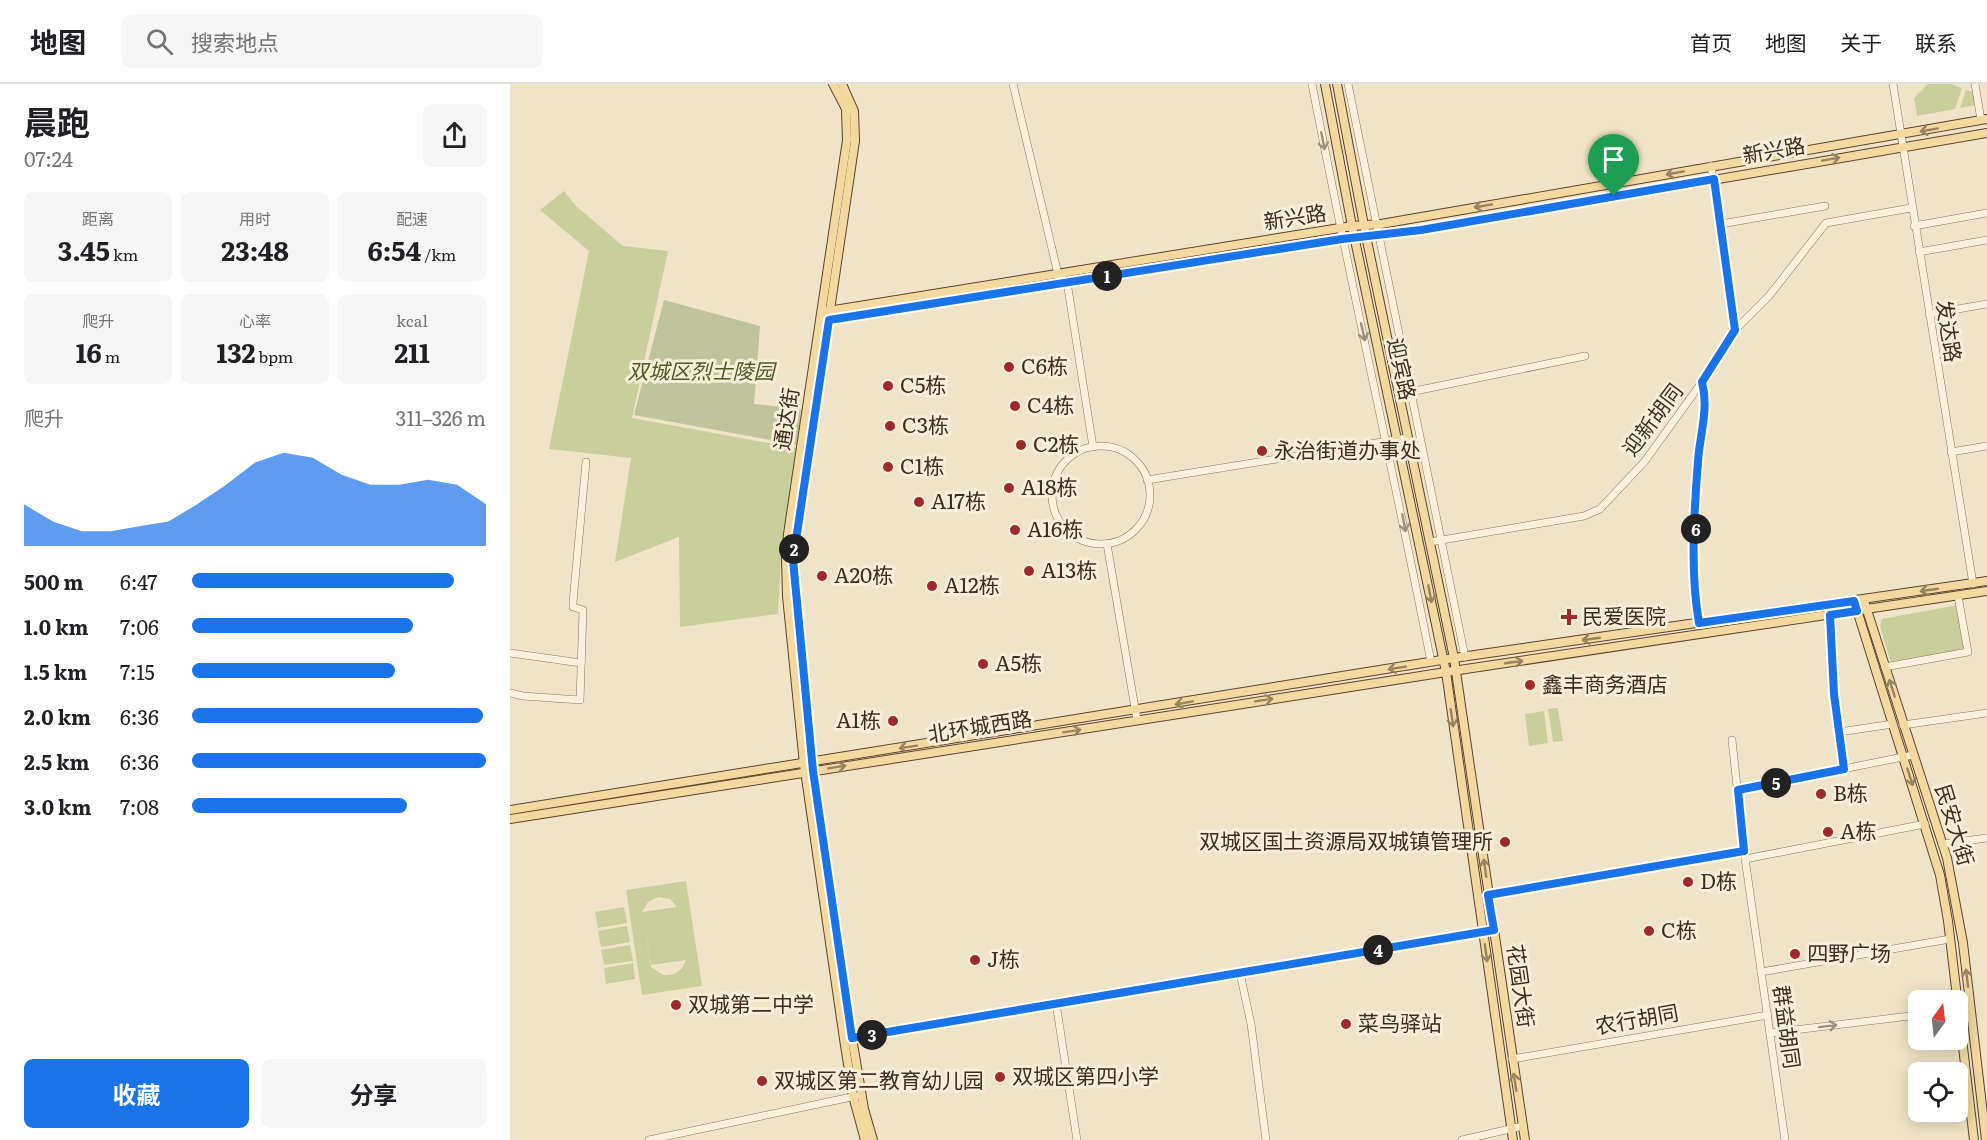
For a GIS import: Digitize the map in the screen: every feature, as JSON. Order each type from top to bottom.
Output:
[{"type":"main road","name":"通达街","points":[[825,316],[849,123],[843,100],[833,84]]},
{"type":"main road","name":"通达街","points":[[842,84],[854,111],[855,141],[786,559],[809,767],[857,1095]]},
{"type":"main road","name":"迎宾路","points":[[1325,84],[1352,226],[1444,660]]},
{"type":"main road","name":"迎宾路","points":[[1337,84],[1407,438],[1454,658]]},
{"type":"main road","name":"新兴路","points":[[825,316],[1062,278],[1352,226],[1375,225],[1984,120]]},
{"type":"main road","name":"新兴路","points":[[1062,278],[1378,236],[1987,133]]},
{"type":"main road","name":"北环城西路","points":[[1136,716],[1454,658],[1987,581]]},
{"type":"main road","name":"北环城西路","points":[[510,810],[1987,591]]},
{"type":"main road","name":"民安大街","points":[[1859,600],[1867,609],[1942,844],[1960,923],[1985,1106],[1986,1140]]},
{"type":"main road","name":"民安大街","points":[[1859,600],[1857,611],[1940,875],[1956,990]]},
{"type":"main road","name":"花园大街","points":[[1454,658],[1524,1140]]},
{"type":"main road","name":"花园大街","points":[[1444,660],[1513,1140]]},
{"type":"main road","name":"北环城西路","points":[[510,819],[809,767]]},
{"type":"main road","name":"民安大街","points":[[1964,1050],[1974,1140]]},
{"type":"main road","points":[[857,1095],[865,1140]]},
{"type":"main road","points":[[857,1095],[873,1140]]},
{"type":"street","points":[[1013,84],[1062,278],[1093,447]]},
{"type":"street","points":[[1312,84],[1342,239],[1387,441],[1431,662]]},
{"type":"street","points":[[1348,84],[1465,657]]},
{"type":"street","name":"发达路","points":[[1893,84],[1911,208],[1973,584]]},
{"type":"street","points":[[1976,84],[1984,120]]},
{"type":"street","points":[[1711,166],[1735,330]]},
{"type":"street","points":[[1721,224],[1825,206]]},
{"type":"street","name":"迎新胡同","points":[[1430,542],[1584,516],[1600,509],[1645,461],[1702,382],[1735,330],[1769,296],[1826,223],[1911,208]]},
{"type":"street","points":[[1914,226],[1987,213]]},
{"type":"street","points":[[1919,252],[1987,240]]},
{"type":"street","points":[[1929,314],[1987,304]]},
{"type":"street","points":[[1400,399],[1585,356]]},
{"type":"street","points":[[1699,623],[1693,588],[1698,460],[1706,396],[1702,382]]},
{"type":"street","points":[[1147,480],[1407,438]]},
{"type":"street","points":[[1951,452],[1987,446]]},
{"type":"street","points":[[1093,447],[1108,447],[1123,452],[1136,461],[1147,480],[1149,504],[1144,518],[1135,531],[1107,544],[1090,543],[1074,536],[1062,525],[1054,510],[1052,494],[1059,470],[1077,452],[1093,447]]},
{"type":"street","points":[[510,693],[580,700],[584,610],[573,607],[573,602],[586,462]]},
{"type":"street","points":[[1107,544],[1136,716]]},
{"type":"street","points":[[1885,668],[1968,652],[1958,596]]},
{"type":"street","points":[[1830,615],[1844,769]]},
{"type":"street","points":[[510,653],[581,663]]},
{"type":"street","points":[[1904,725],[1987,713]]},
{"type":"street","points":[[1839,732],[1893,724]]},
{"type":"street","name":"群益胡同","points":[[1732,740],[1745,855],[1785,1140]]},
{"type":"street","points":[[1738,790],[1913,755]]},
{"type":"street","points":[[1488,895],[1925,824]]},
{"type":"street","points":[[1942,844],[1987,838]]},
{"type":"street","points":[[848,1039],[1494,930]]},
{"type":"street","points":[[1761,972],[1950,939]]},
{"type":"street","points":[[1240,972],[1251,1024],[1266,1140]]},
{"type":"street","points":[[1056,1003],[1077,1140]]},
{"type":"street","name":"农行胡同","points":[[1512,1059],[1768,1015]]},
{"type":"street","points":[[1770,1033],[1908,1016]]},
{"type":"street","points":[[649,1140],[857,1095]]},
{"type":"street","points":[[1462,1140],[1523,1126]]},
{"type":"green space","points":[[1928,84],[1951,84],[1962,88],[1955,109],[1917,116],[1914,98]]},
{"type":"green space","points":[[1966,90],[1974,92],[1976,105],[1960,108]]},
{"type":"green space","points":[[564,191],[576,206],[623,246],[668,251],[632,418],[796,448],[781,559],[778,614],[680,627],[679,537],[615,562],[631,458],[549,449],[589,251],[540,210]]},
{"type":"green space","name":"双城区烈士陵园","points":[[664,300],[760,326],[754,404],[801,409],[798,445],[634,415]]},
{"type":"green space","points":[[1958,605],[1965,650],[1891,663],[1880,626],[1882,619]]},
{"type":"green space","points":[[1558,708],[1563,741],[1553,742],[1548,709]]},
{"type":"green space","points":[[1544,711],[1548,743],[1529,746],[1525,714]]},
{"type":"green space","points":[[686,881],[702,986],[642,995],[626,890]],"holes":[[[658,897],[670,899],[677,907],[642,912],[648,902]],[[642,912],[651,965],[686,960],[680,970],[671,975],[663,975],[651,967]]]},
{"type":"green space","points":[[624,907],[627,923],[598,928],[595,912]]},
{"type":"green space","points":[[627,926],[630,942],[601,947],[598,931]]},
{"type":"green space","points":[[630,945],[633,961],[604,965],[601,950]]},
{"type":"green space","points":[[633,963],[635,979],[606,984],[604,968]]},
{"type":"place","name":"C6栋","points":[[1009,367]]},
{"type":"place","name":"C5栋","points":[[888,386]]},
{"type":"place","name":"C4栋","points":[[1015,406]]},
{"type":"place","name":"C3栋","points":[[890,426]]},
{"type":"place","name":"C2栋","points":[[1021,445]]},
{"type":"place","name":"永治街道办事处","points":[[1262,451]]},
{"type":"place","name":"C1栋","points":[[888,467]]},
{"type":"place","name":"A18栋","points":[[1009,488]]},
{"type":"place","name":"A17栋","points":[[919,502]]},
{"type":"place","name":"A16栋","points":[[1015,530]]},
{"type":"place","name":"A13栋","points":[[1029,571]]},
{"type":"place","name":"A20栋","points":[[822,576]]},
{"type":"place","name":"A12栋","points":[[932,586]]},
{"type":"place","name":"民爱医院","points":[[1569,617]]},
{"type":"place","name":"A5栋","points":[[983,664]]},
{"type":"place","name":"鑫丰商务酒店","points":[[1530,685]]},
{"type":"place","name":"A1栋","points":[[893,721]]},
{"type":"place","name":"B栋","points":[[1821,794]]},
{"type":"place","name":"A栋","points":[[1828,832]]},
{"type":"place","name":"双城区国土资源局双城镇管理所","points":[[1505,842]]},
{"type":"place","name":"D栋","points":[[1688,882]]},
{"type":"place","name":"C栋","points":[[1649,931]]},
{"type":"place","name":"四野广场","points":[[1795,954]]},
{"type":"place","name":"J栋","points":[[975,960]]},
{"type":"place","name":"双城第二中学","points":[[676,1005]]},
{"type":"place","name":"菜鸟驿站","points":[[1346,1024]]},
{"type":"place","name":"双城区第四小学","points":[[1000,1077]]},
{"type":"place","name":"双城区第二教育幼儿园","points":[[762,1081]]},
{"type":"route","points":[[1714,179],[1735,330],[1702,382],[1706,396],[1698,460],[1693,588],[1699,623],[1854,601],[1857,611],[1830,615],[1834,694],[1844,769],[1738,790],[1744,851],[1488,895],[1494,930],[852,1038],[813,771],[793,560],[829,320],[1342,239],[1421,230],[1614,196],[1714,179]]}]
